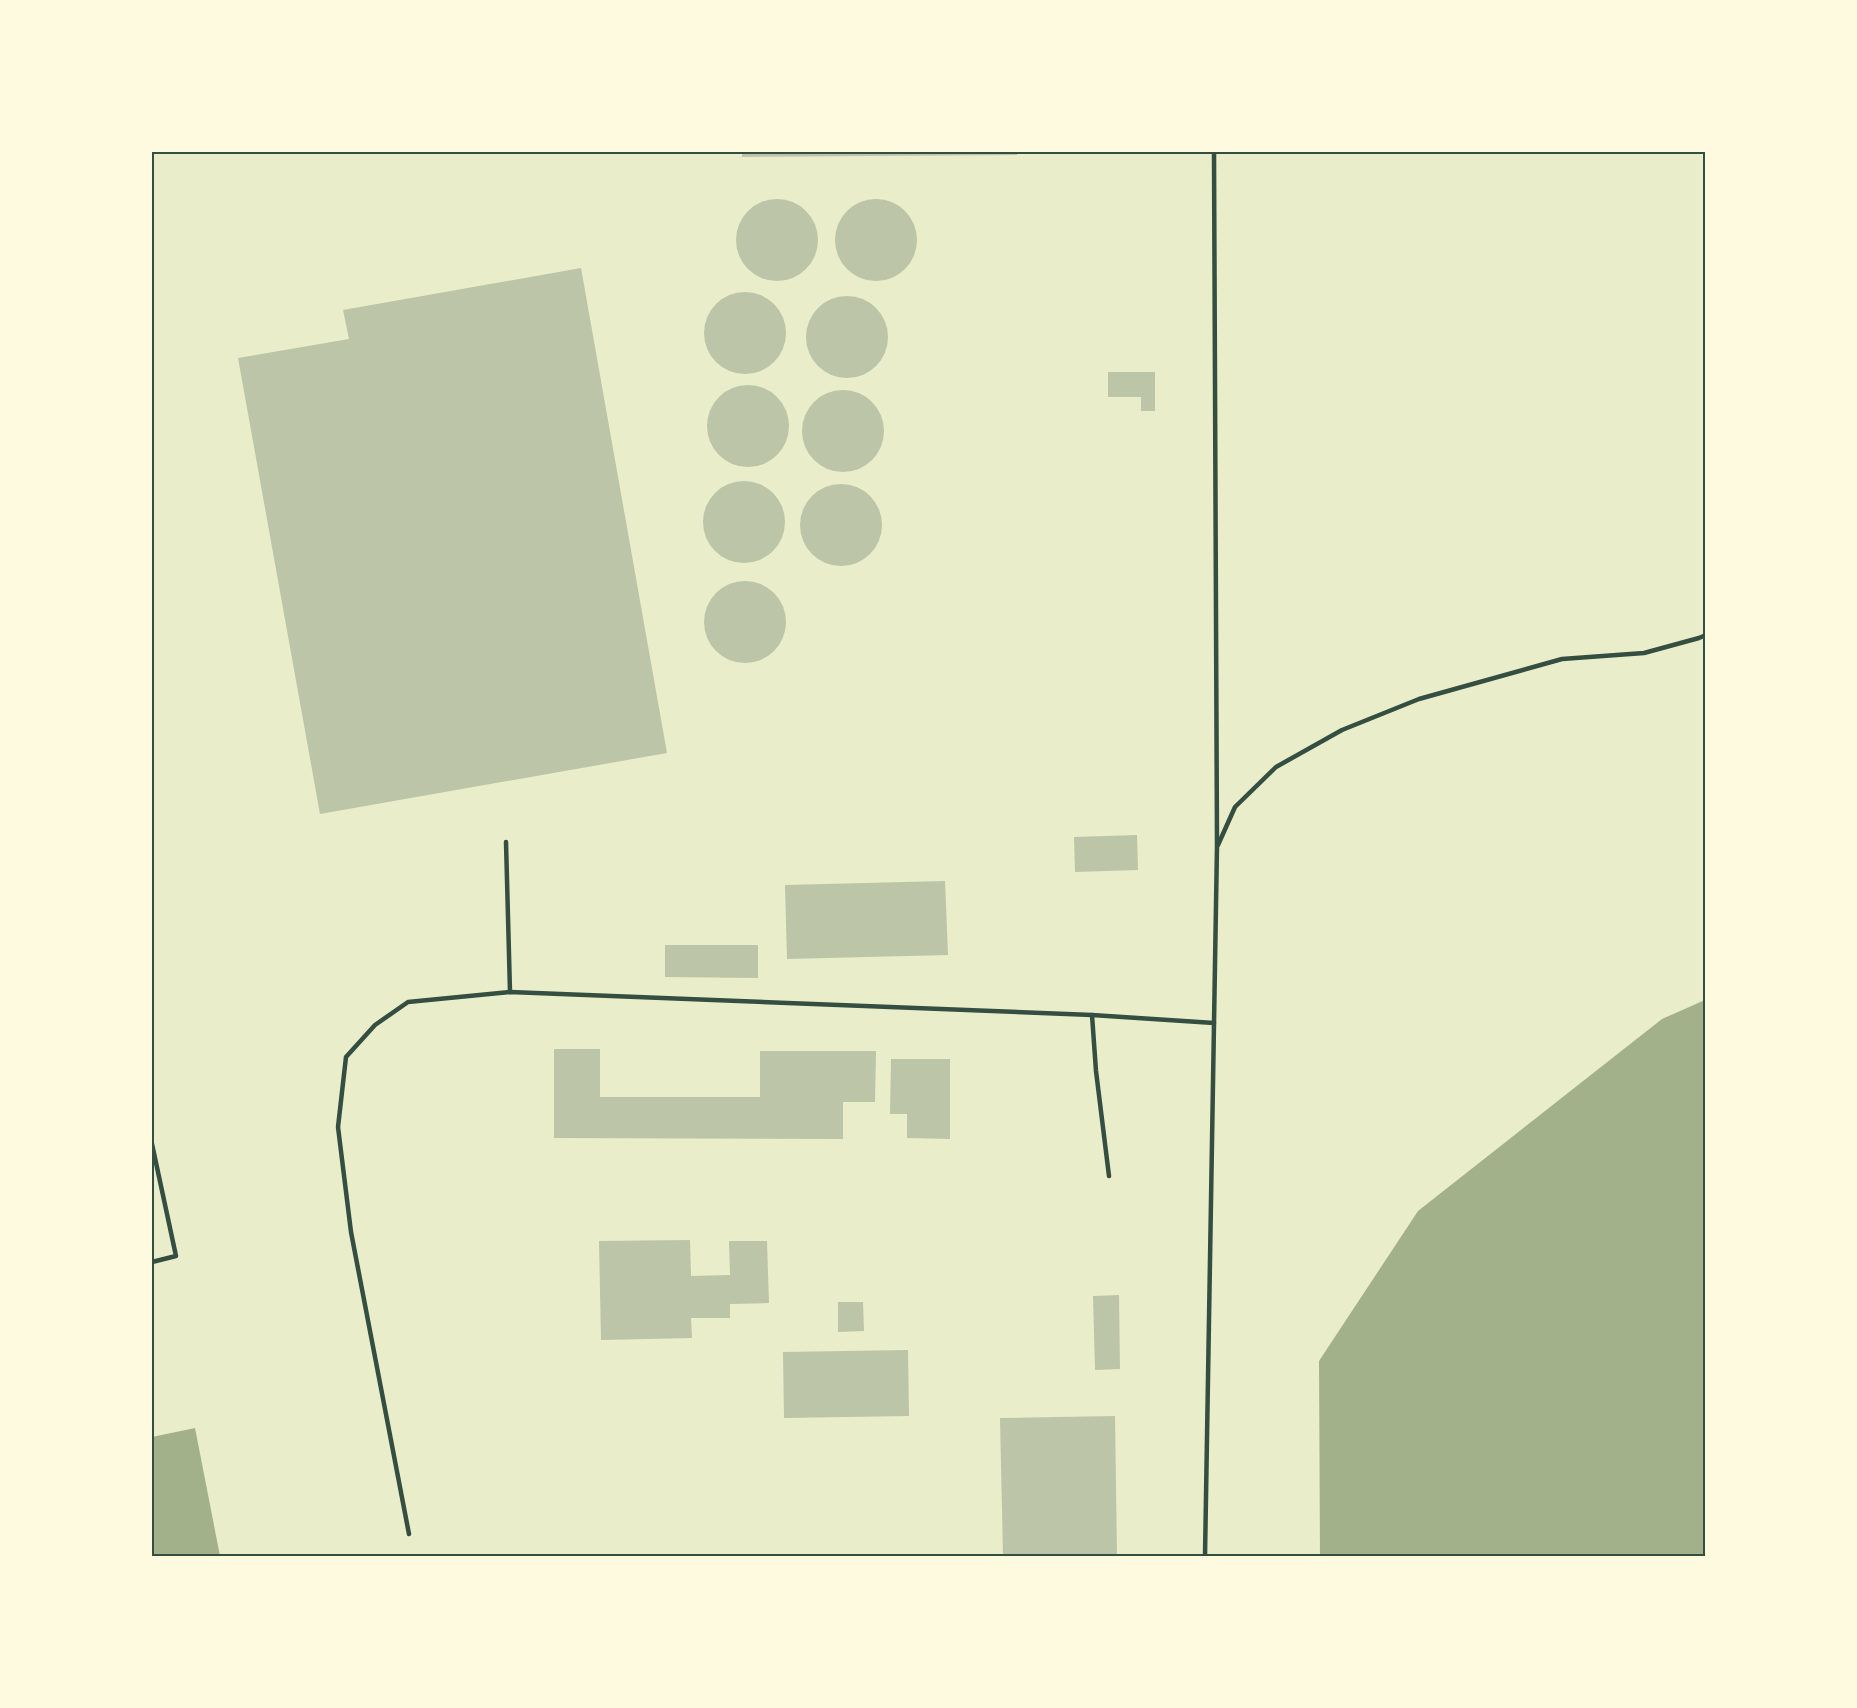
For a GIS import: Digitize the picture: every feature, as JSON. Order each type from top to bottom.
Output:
[{"type":"lane","points":[[1205,1557],[1217,846],[1214,152]]},
{"type":"lane","points":[[1217,846],[1235,807],[1276,767],[1342,730],[1419,699],[1562,659],[1644,652],[1699,638],[1706,634]]},
{"type":"lane","points":[[506,842],[510,993]]},
{"type":"lane","points":[[409,1534],[351,1232],[338,1127],[346,1057],[375,1025],[408,1002],[510,993],[1092,1015],[1214,1023]]},
{"type":"lane","points":[[1092,1015],[1096,1071],[1109,1176]]},
{"type":"lane","points":[[152,1144],[176,1256],[152,1262]]},
{"type":"shaded area","points":[[1705,1000],[1705,1556],[1320,1556],[1319,1361],[1418,1211],[1662,1019]]},
{"type":"shaded area","points":[[195,1428],[220,1556],[152,1556],[152,1437]]},
{"type":"building","points":[[742,152],[1017,152],[1017,155],[742,157]]},
{"type":"building","points":[[777,199],[793,202],[806,211],[815,224],[818,240],[815,256],[806,269],[793,278],[777,281],[761,278],[748,269],[739,256],[736,240],[739,224],[748,211],[761,202]]},
{"type":"building","points":[[876,199],[892,202],[905,211],[914,224],[917,240],[914,256],[905,269],[892,278],[876,281],[860,278],[847,269],[838,256],[835,240],[838,224],[847,211],[860,202]]},
{"type":"building","points":[[581,268],[667,753],[320,814],[238,358],[349,339],[343,310]]},
{"type":"building","points":[[745,292],[761,295],[774,304],[783,317],[786,333],[783,349],[774,362],[761,371],[745,374],[729,371],[716,362],[707,349],[704,333],[707,317],[716,304],[729,295]]},
{"type":"building","points":[[847,296],[863,299],[876,308],[885,321],[888,337],[885,353],[876,366],[863,375],[847,378],[831,375],[818,366],[809,353],[806,337],[809,321],[818,308],[831,299]]},
{"type":"building","points":[[1108,372],[1155,372],[1155,411],[1141,411],[1141,397],[1108,397]]},
{"type":"building","points":[[748,385],[764,388],[777,397],[786,410],[789,426],[786,442],[777,455],[764,464],[748,467],[732,464],[719,455],[710,442],[707,426],[710,410],[719,397],[732,388]]},
{"type":"building","points":[[843,390],[859,393],[872,402],[881,415],[884,431],[881,447],[872,460],[859,469],[843,472],[827,469],[814,460],[805,447],[802,431],[805,415],[814,402],[827,393]]},
{"type":"building","points":[[744,481],[760,484],[773,493],[782,506],[785,522],[782,538],[773,551],[760,560],[744,563],[728,560],[715,551],[706,538],[703,522],[706,506],[715,493],[728,484]]},
{"type":"building","points":[[841,484],[857,487],[870,496],[879,509],[882,525],[879,541],[870,554],[857,563],[841,566],[825,563],[812,554],[803,541],[800,525],[803,509],[812,496],[825,487]]},
{"type":"building","points":[[745,581],[761,584],[774,593],[783,606],[786,622],[783,638],[774,651],[761,660],[745,663],[729,660],[716,651],[707,638],[704,622],[707,606],[716,593],[729,584]]},
{"type":"building","points":[[1137,835],[1138,870],[1075,872],[1074,837]]},
{"type":"building","points":[[945,881],[948,955],[787,959],[785,885]]},
{"type":"building","points":[[665,945],[758,945],[758,978],[665,977]]},
{"type":"building","points":[[554,1049],[600,1049],[600,1097],[760,1097],[760,1051],[876,1051],[875,1102],[843,1102],[843,1139],[554,1138]]},
{"type":"building","points":[[891,1059],[950,1059],[950,1139],[907,1138],[907,1114],[890,1114]]},
{"type":"building","points":[[690,1240],[691,1276],[730,1275],[729,1241],[767,1241],[769,1303],[730,1304],[730,1318],[691,1318],[692,1338],[601,1340],[599,1241]]},
{"type":"building","points":[[1119,1295],[1120,1369],[1095,1370],[1093,1296]]},
{"type":"building","points":[[838,1302],[863,1302],[864,1331],[838,1332]]},
{"type":"building","points":[[908,1350],[909,1416],[784,1418],[783,1352]]},
{"type":"building","points":[[1115,1416],[1117,1556],[1003,1556],[1000,1418]]}]
